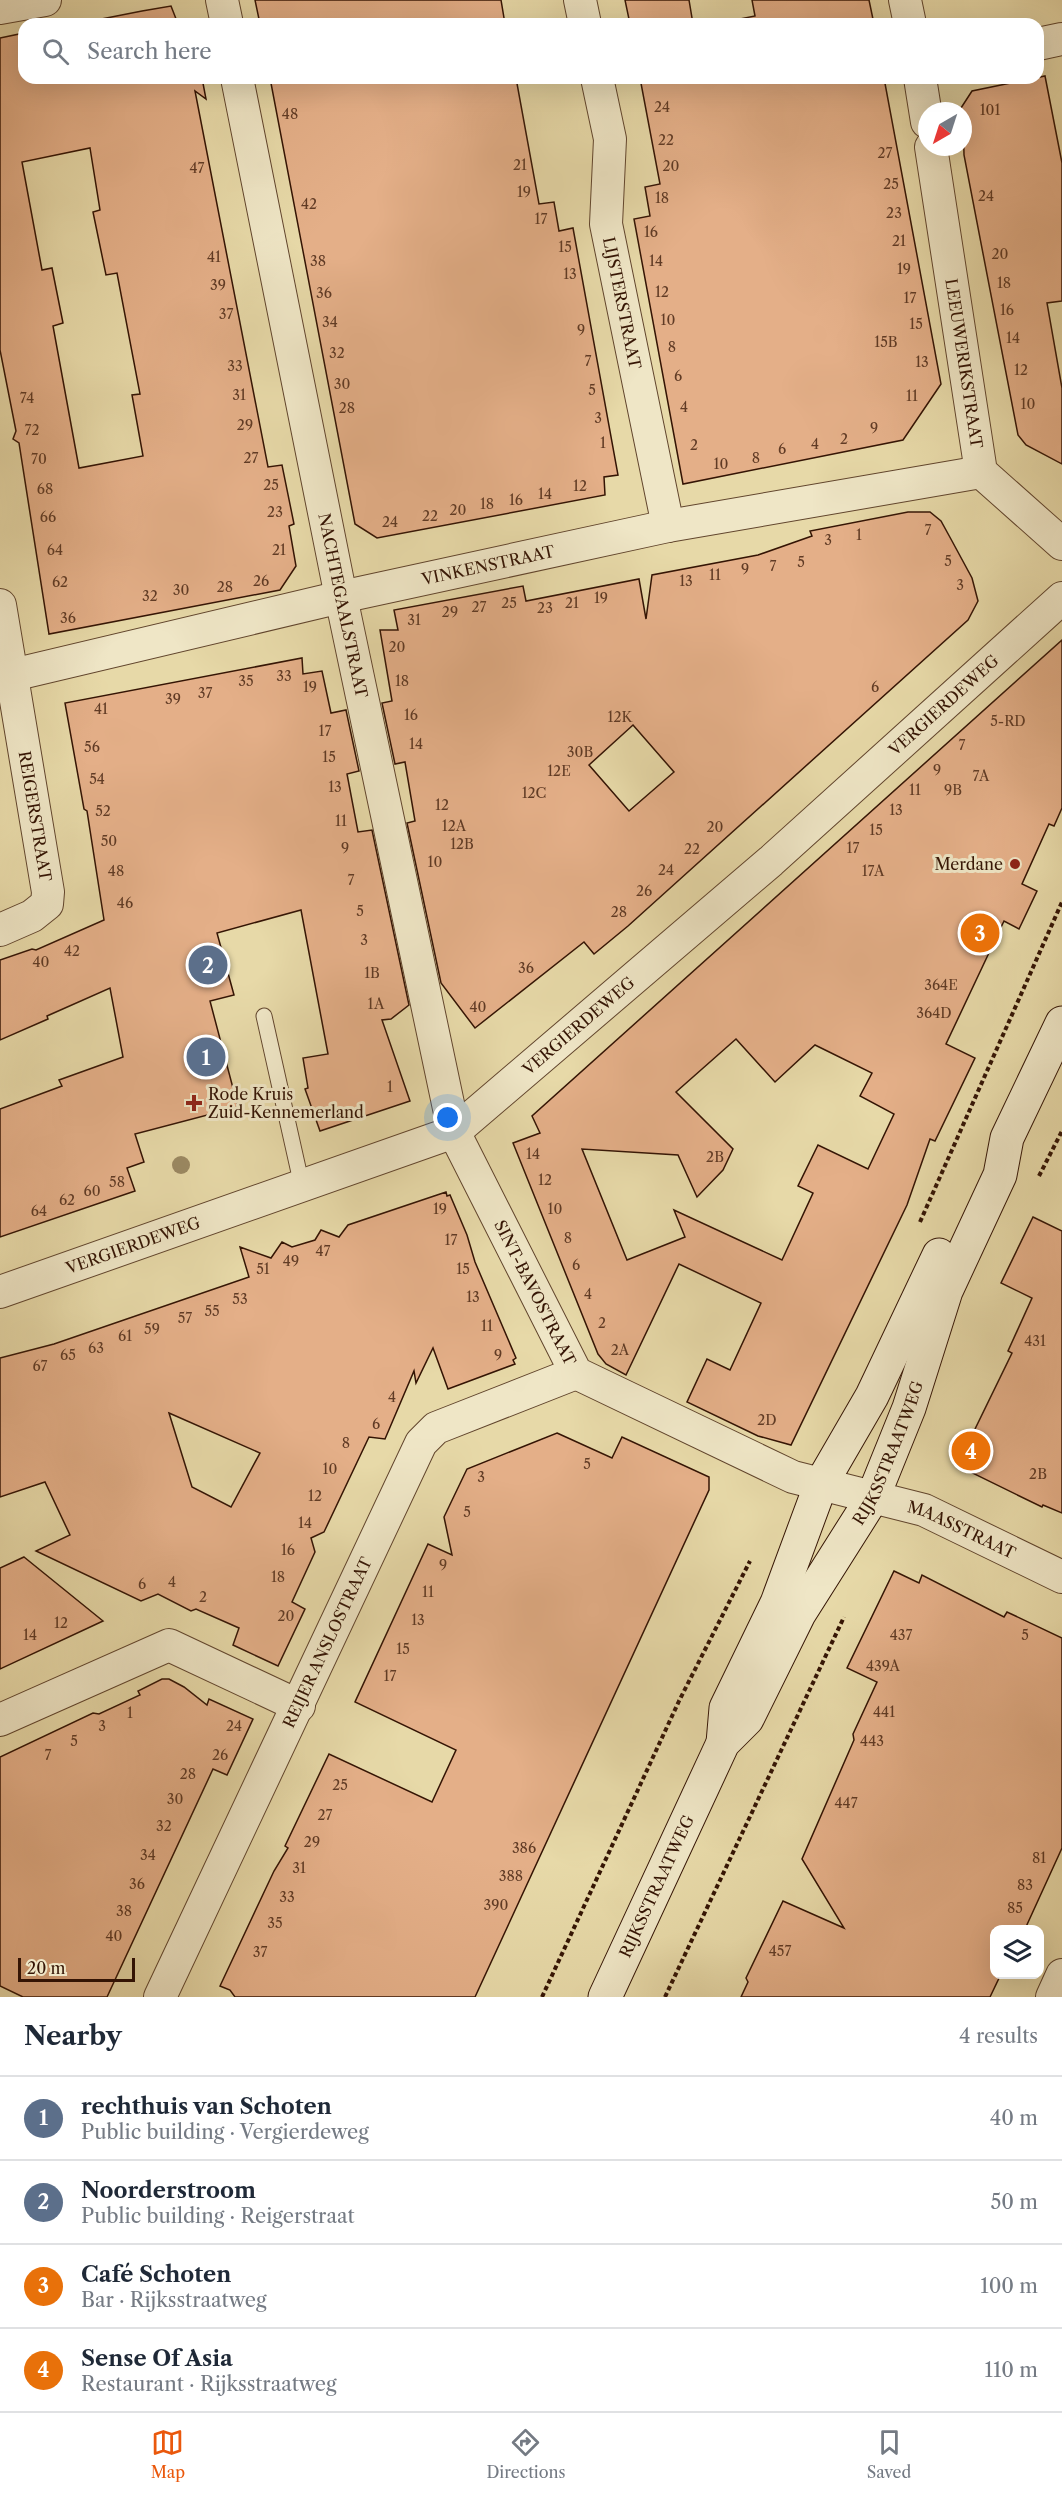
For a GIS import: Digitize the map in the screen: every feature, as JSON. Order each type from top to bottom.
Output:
[{"type":"main road","name":"RIJKSSTRAATWEG","points":[[604,1997],[723,1743],[747,1719],[799,1614],[873,1497],[909,1408],[945,1291],[999,1175],[1007,1138],[1062,1023]]},
{"type":"main road","name":"RIJKSSTRAATWEG","points":[[723,1743],[726,1708],[777,1603],[821,1484],[872,1396],[982,1166],[1007,1138]]},
{"type":"street","points":[[0,8],[45,0]]},
{"type":"street","points":[[222,0],[226,18]]},
{"type":"street","points":[[580,0],[584,18]]},
{"type":"street","points":[[905,0],[909,18]]},
{"type":"street","points":[[1044,43],[1062,39]]},
{"type":"street","name":"NACHTEGAALSTRAAT","points":[[238,84],[340,597],[454,1132]]},
{"type":"street","name":"LIJSTERSTRAAT","points":[[598,84],[610,139],[606,224],[668,525]]},
{"type":"street","points":[[921,84],[924,102]]},
{"type":"street","name":"LEEUWERIKSTRAAT","points":[[932,156],[981,472],[1062,544]]},
{"type":"street","name":"VINKENSTRAAT","points":[[6,677],[340,597],[668,525],[981,472]]},
{"type":"street","name":"VERGIERDEWEG","points":[[0,1292],[454,1132],[771,861],[1062,598]]},
{"type":"street","name":"REIGERSTRAAT","points":[[0,604],[6,677],[48,892],[47,904],[32,916],[0,930]]},
{"type":"street","name":"SINT-BAVOSTRAAT","points":[[454,1132],[576,1373],[793,1477],[821,1484]]},
{"type":"street","name":"REIJER ANSLOSTRAAT","points":[[160,1997],[421,1443],[436,1428],[576,1373]]},
{"type":"street","name":"MAASSTRAAT","points":[[821,1484],[924,1510],[1062,1577]]},
{"type":"street","points":[[0,1720],[169,1645],[299,1706]]},
{"type":"street","points":[[1052,1997],[1062,1975]]},
{"type":"lane","points":[[264,1016],[302,1186]]},
{"type":"building","points":[[255,0],[501,0],[504,18],[259,18]]},
{"type":"building","points":[[625,0],[689,0],[692,18],[629,18]]},
{"type":"building","points":[[752,0],[869,0],[873,18],[745,18],[755,16]]},
{"type":"building","points":[[171,6],[176,18],[106,18]]},
{"type":"building","points":[[18,34],[18,84],[203,84],[206,99],[195,91],[268,467],[282,465],[294,524],[289,526],[296,566],[280,590],[49,634],[19,443],[13,439],[16,431],[0,350],[0,38]],"holes":[[[90,148],[100,210],[93,212],[106,275],[117,273],[140,394],[132,395],[143,456],[79,468],[53,326],[63,323],[52,268],[42,270],[22,162]]]},
{"type":"building","points":[[1045,76],[1062,163],[1062,301],[1047,303],[1062,388],[1062,464],[1026,445],[1018,435],[964,156],[972,156],[972,102],[965,102],[972,91],[1006,84],[1044,84]]},
{"type":"building","points":[[271,84],[517,84],[539,204],[554,202],[559,231],[573,228],[618,475],[604,477],[605,495],[377,538],[355,524]]},
{"type":"building","points":[[641,84],[885,84],[941,384],[903,440],[683,484],[634,219],[650,216],[645,187],[660,184]]},
{"type":"building","points":[[908,512],[930,512],[941,521],[972,578],[978,601],[968,620],[628,926],[594,954],[584,942],[475,1028],[441,983],[407,823],[415,821],[405,762],[395,764],[382,703],[392,701],[380,630],[398,630],[394,610],[523,586],[526,601],[639,579],[646,619],[652,575],[758,555],[812,536],[810,531]],"holes":[[[633,725],[674,772],[629,811],[589,765]]]},
{"type":"building","points":[[1062,640],[1062,808],[1054,826],[1049,824],[1022,884],[1037,891],[1019,929],[1004,921],[946,1044],[975,1058],[935,1141],[930,1139],[907,1205],[791,1445],[758,1436],[687,1402],[707,1359],[730,1370],[761,1303],[679,1264],[626,1375],[606,1364],[598,1354],[513,1143],[540,1133],[532,1116]],"holes":[[[736,1039],[775,1082],[815,1045],[872,1073],[860,1096],[894,1114],[868,1169],[818,1145],[798,1186],[813,1193],[782,1260],[674,1210],[685,1237],[627,1260],[582,1149],[678,1155],[697,1197],[723,1170],[733,1149],[676,1092]]]},
{"type":"building","points":[[302,658],[303,674],[322,671],[331,713],[346,710],[359,771],[347,774],[358,832],[372,830],[409,1005],[391,1019],[382,1020],[410,1101],[320,1131],[305,1089],[308,1088],[303,1058],[328,1054],[301,910],[217,933],[234,995],[210,1001],[238,1107],[135,1134],[144,1162],[127,1168],[135,1191],[0,1237],[0,1109],[62,1086],[59,1080],[123,1057],[110,988],[0,1040],[0,960],[32,949],[36,950],[104,920],[87,811],[84,809],[65,703]]},
{"type":"building","points":[[446,1192],[447,1196],[450,1195],[467,1235],[475,1262],[516,1358],[513,1360],[515,1364],[448,1389],[433,1348],[416,1383],[414,1371],[385,1439],[369,1437],[324,1532],[311,1538],[315,1552],[292,1602],[305,1609],[278,1666],[233,1645],[239,1628],[196,1609],[191,1611],[158,1594],[141,1601],[36,1551],[70,1535],[45,1482],[0,1497],[0,1358],[54,1344],[249,1277],[240,1247],[271,1258],[282,1242],[292,1247],[315,1240],[321,1230],[339,1237],[348,1225]],"holes":[[[169,1413],[260,1453],[231,1507],[192,1487]]]},
{"type":"building","points":[[1033,1217],[1062,1231],[1062,1513],[1043,1505],[1042,1507],[954,1464],[971,1430],[974,1431],[1012,1353],[1008,1351],[1032,1298],[1001,1283]]},
{"type":"building","points":[[557,1433],[612,1458],[622,1437],[709,1477],[709,1490],[475,1997],[235,1997],[230,1990],[220,1986],[274,1871],[288,1848],[285,1846],[329,1754],[432,1802],[456,1750],[355,1702],[428,1544],[452,1555],[444,1517],[467,1469]]},
{"type":"building","points":[[24,1557],[103,1621],[0,1669],[0,1568]]},
{"type":"building","points":[[894,1571],[919,1583],[922,1575],[1004,1617],[1007,1612],[1062,1638],[1062,1848],[1027,1925],[990,1925],[990,1979],[999,1979],[990,1997],[741,1997],[748,1982],[746,1978],[783,1901],[844,1928],[802,1859],[854,1740],[853,1734],[877,1682],[847,1668]]},
{"type":"building","points":[[162,1679],[169,1679],[184,1687],[207,1705],[209,1699],[253,1719],[227,1775],[213,1769],[107,1997],[23,1997],[0,1986],[0,1757],[93,1713],[99,1714],[140,1695],[138,1691]]},
{"type":"place","name":"Merdane","points":[[1015,864]]},
{"type":"place","name":"Café Schoten","points":[[980,933]]},
{"type":"place","name":"Noorderstroom","points":[[208,965]]},
{"type":"place","name":"rechthuis van Schoten","points":[[206,1057]]},
{"type":"place","name":"Rode Kruis Zuid-Kennemerland","points":[[194,1103]]},
{"type":"place","name":"Sense Of Asia","points":[[971,1451]]}]
